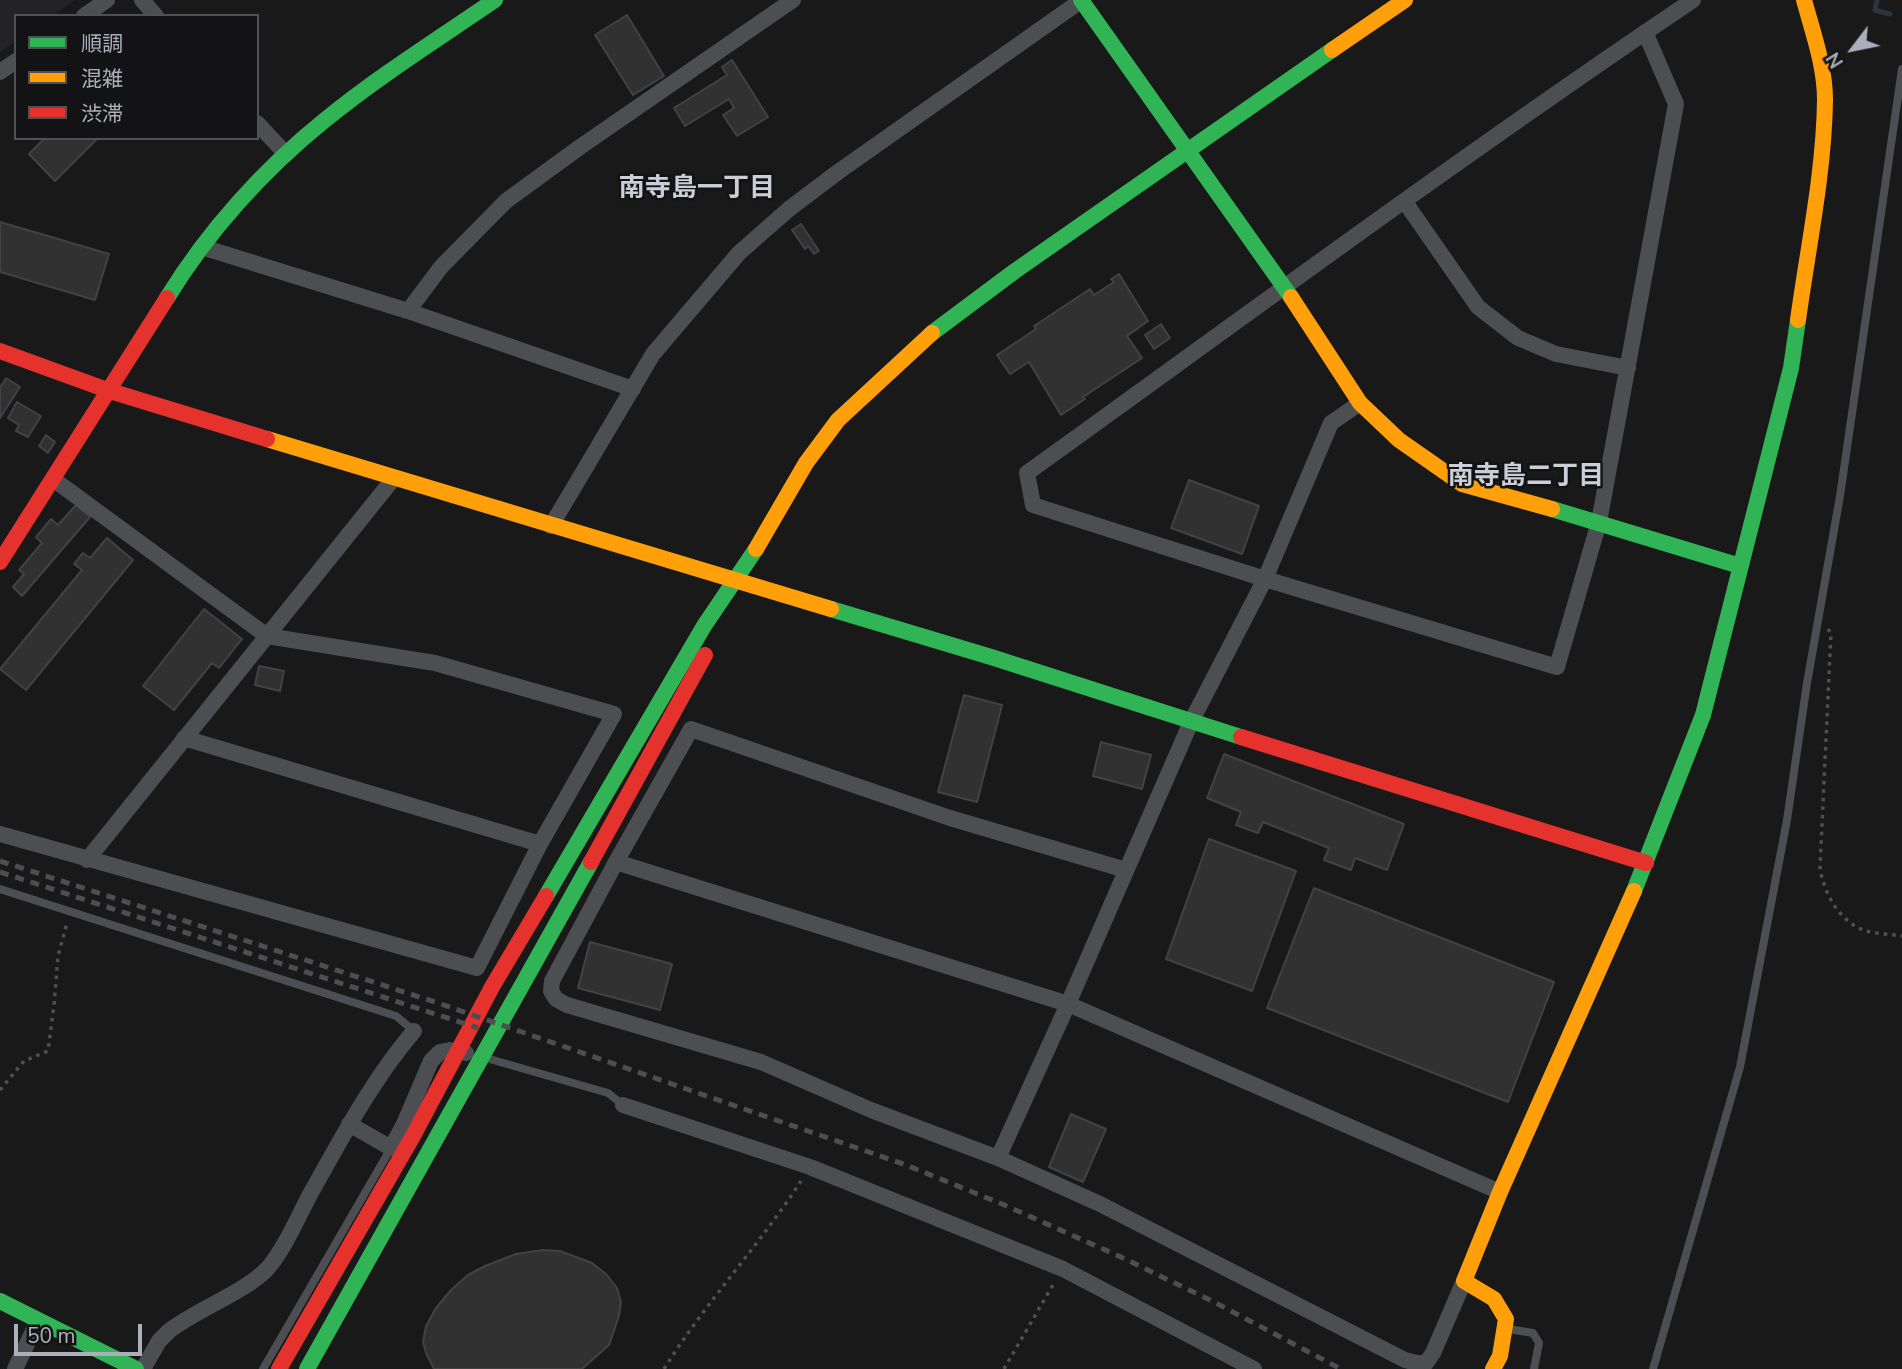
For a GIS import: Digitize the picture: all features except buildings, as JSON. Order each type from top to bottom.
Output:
[{"type":"main road","points":[[0,562],[179,279],[233,209],[286,154],[325,120],[495,0]]},
{"type":"main road","points":[[1081,0],[1285,288],[1360,403],[1399,440],[1462,484],[1599,522],[1740,566]]},
{"type":"main road","points":[[279,1369],[413,1136],[492,987],[690,650],[736,581],[806,463],[838,420],[922,341],[1186,150],[1405,0]]},
{"type":"main road","points":[[1493,1369],[1500,1356],[1506,1320],[1494,1299],[1464,1280],[1500,1192],[1646,863],[1703,715],[1791,368],[1824,134],[1825,99],[1821,60],[1804,0]]},
{"type":"main road","points":[[0,351],[110,391],[991,657],[1646,863]]},
{"type":"main road","points":[[307,1369],[489,1061],[717,632],[736,581]]},
{"type":"main road","points":[[0,1301],[135,1369]]},
{"type":"street","points":[[87,14],[107,0]]},
{"type":"street","points":[[142,0],[154,14]]},
{"type":"street","points":[[408,311],[441,267],[506,201],[580,146],[793,0]]},
{"type":"street","points":[[551,526],[653,354],[739,253],[789,209],[1081,0]]},
{"type":"street","points":[[1645,32],[1676,104],[1599,522],[1557,667],[1265,579],[1033,505],[1027,473],[1405,202],[1645,32],[1693,0]]},
{"type":"street","points":[[259,125],[286,154]]},
{"type":"street","points":[[1405,202],[1478,307],[1518,338],[1556,354],[1628,368]]},
{"type":"street","points":[[202,247],[408,311],[633,389]]},
{"type":"street","points":[[998,1158],[1191,722],[1265,579],[1331,423],[1360,403]]},
{"type":"street","points":[[87,860],[394,478]]},
{"type":"street","points":[[0,834],[477,968],[540,844],[614,714],[435,663],[267,636],[54,479]]},
{"type":"street","points":[[1126,870],[950,818],[691,729],[552,981],[551,991],[556,999],[567,1005],[761,1062],[871,1110],[998,1158],[1100,1204],[1405,1360],[1426,1363],[1433,1353],[1464,1280]]},
{"type":"street","points":[[184,738],[540,844]]},
{"type":"street","points":[[616,862],[1068,1004],[1500,1192]]},
{"type":"street","points":[[143,1369],[159,1341],[169,1331],[267,1268],[284,1243],[349,1124],[391,1059],[414,1031]]},
{"type":"street","points":[[349,1124],[391,1148],[431,1060],[440,1052],[458,1051],[489,1061]]},
{"type":"street","points":[[623,1105],[810,1167],[1063,1269],[1254,1369]]},
{"type":"street","points":[[15,1369],[38,1321]]},
{"type":"lane","points":[[1653,1369],[1740,1068],[1787,820],[1840,496],[1902,69]]},
{"type":"lane","points":[[0,889],[396,1016],[414,1031]]},
{"type":"lane","points":[[489,1061],[608,1093],[623,1105]]},
{"type":"lane","points":[[263,1369],[391,1148]]},
{"type":"lane","points":[[1506,1329],[1532,1333],[1539,1343],[1534,1369]]},
{"type":"lane","points":[[318,1369],[338,1333]]},
{"type":"path","points":[[1819,617],[1831,633],[1820,867],[1822,885],[1841,914],[1862,930],[1902,936]]},
{"type":"path","points":[[0,1090],[24,1061],[48,1051],[58,956],[71,910]]},
{"type":"path","points":[[664,1369],[778,1217],[810,1167]]},
{"type":"path","points":[[1004,1369],[1063,1269]]},
{"type":"shaded area","points":[[0,0],[75,0],[55,14],[14,14],[14,42],[0,52]]},
{"type":"waterway","points":[[1877,0],[1875,10],[1890,14]]},
{"type":"railway","points":[[0,861],[441,1004],[906,1165],[1121,1257],[1341,1369]]},
{"type":"railway","points":[[0,872],[478,1028]]},
{"type":"traffic: fast","points":[[167,298],[200,249],[238,202],[302,139],[366,88],[495,0]]},
{"type":"traffic: fast","points":[[1081,0],[1291,297]]},
{"type":"traffic: fast","points":[[932,333],[1015,271],[1332,50]]},
{"type":"traffic: fast","points":[[1634,891],[1703,715],[1791,368],[1798,320]]},
{"type":"traffic: fast","points":[[1552,509],[1740,566]]},
{"type":"traffic: fast","points":[[546,896],[704,626],[756,549]]},
{"type":"traffic: fast","points":[[831,609],[1241,737]]},
{"type":"traffic: fast","points":[[307,1369],[591,862]]},
{"type":"traffic: fast","points":[[0,1301],[136,1369]]},
{"type":"traffic: slow","points":[[1332,50],[1405,0]]},
{"type":"traffic: slow","points":[[1798,320],[1819,182],[1825,100],[1821,62],[1804,0]]},
{"type":"traffic: slow","points":[[1291,297],[1360,403],[1399,440],[1462,484],[1552,509]]},
{"type":"traffic: slow","points":[[756,549],[806,463],[838,420],[932,333]]},
{"type":"traffic: slow","points":[[267,439],[831,609]]},
{"type":"traffic: slow","points":[[1493,1369],[1500,1356],[1506,1319],[1494,1299],[1464,1281],[1500,1192],[1634,891]]},
{"type":"traffic: jam","points":[[0,562],[167,298]]},
{"type":"traffic: jam","points":[[0,351],[110,391],[267,439]]},
{"type":"traffic: jam","points":[[591,862],[705,655]]},
{"type":"traffic: jam","points":[[1241,737],[1646,863]]},
{"type":"traffic: jam","points":[[279,1369],[413,1136],[492,987],[546,896]]},
{"type":"district","name":"南寺島一丁目","points":[[697,190]]},
{"type":"district","name":"南寺島二丁目","points":[[1526,478]]}]
